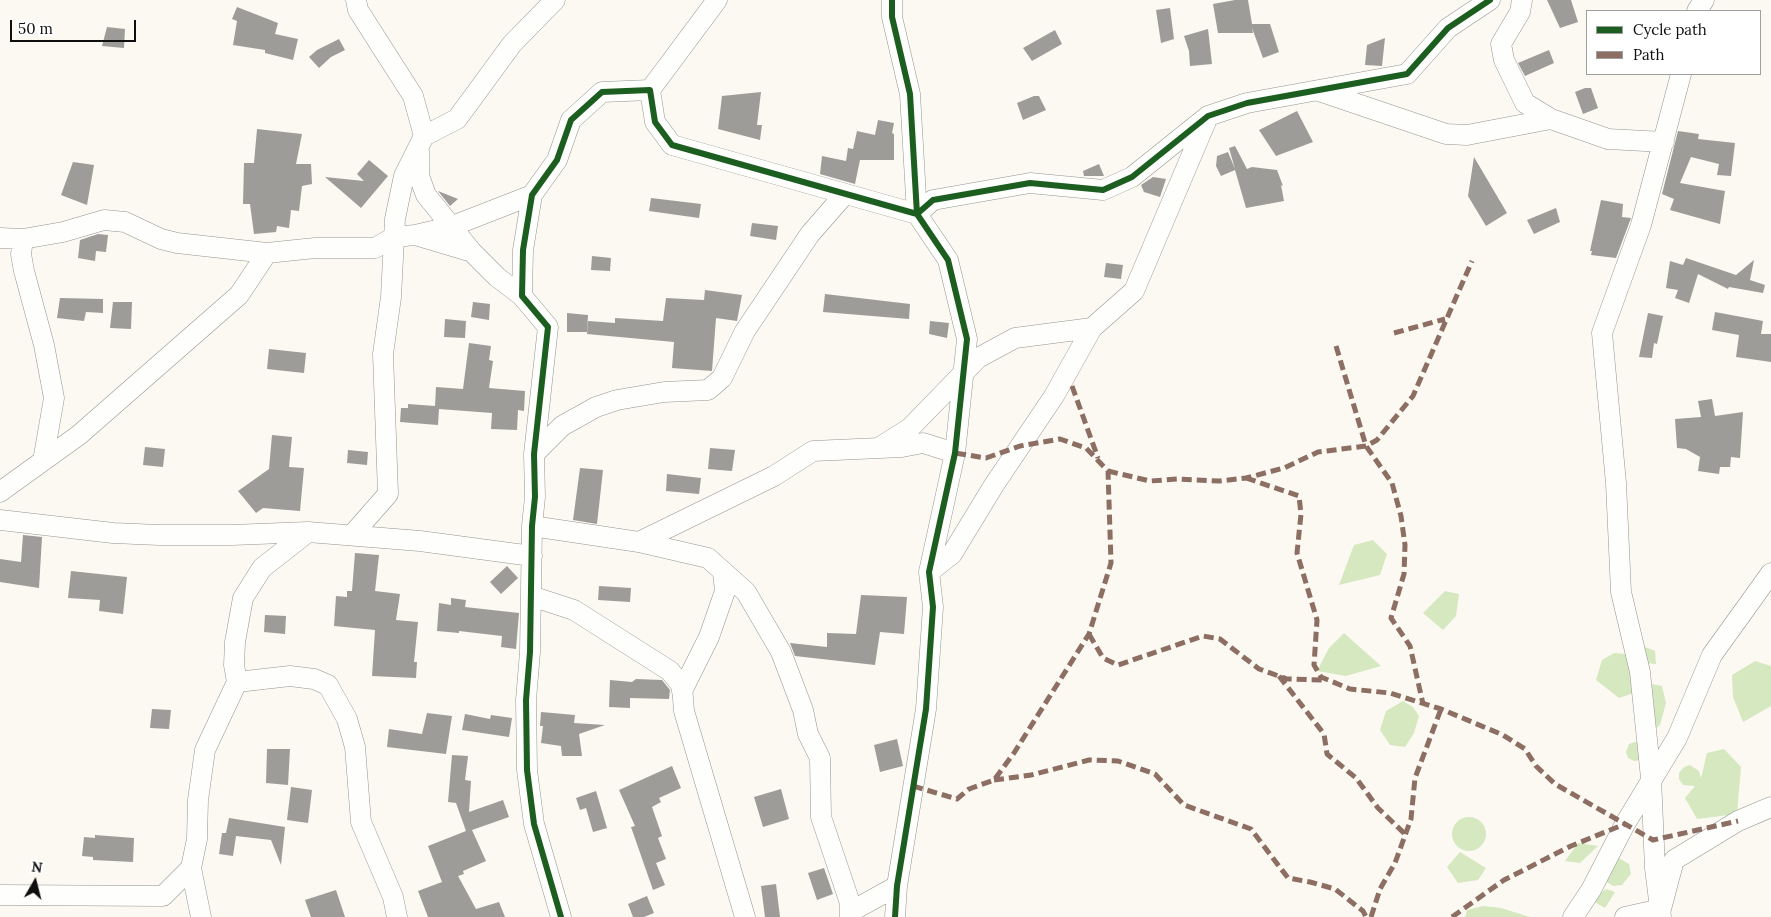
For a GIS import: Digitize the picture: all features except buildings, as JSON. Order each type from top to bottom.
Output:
[{"type":"street","points":[[356,0],[358,10],[412,96],[421,141],[419,176],[426,195],[472,252],[497,277],[522,296],[548,327],[534,454],[535,497],[532,526],[526,700],[528,770],[534,824],[562,917]]},
{"type":"street","points":[[352,535],[388,494],[383,354],[392,298],[395,219],[404,176],[421,141],[457,119],[512,44],[555,0]]},
{"type":"street","points":[[717,0],[650,90],[655,122],[672,145],[917,214]]},
{"type":"street","points":[[892,0],[892,17],[910,94],[917,214],[948,260],[967,339],[955,453],[930,572],[933,607],[926,709],[897,886],[894,917]]},
{"type":"street","points":[[917,214],[933,200],[1030,183],[1103,190],[1132,177],[1208,116],[1247,102],[1408,74],[1448,28],[1490,0]]},
{"type":"street","points":[[1522,0],[1520,12],[1501,44],[1504,60],[1525,103],[1551,119],[1608,139],[1664,142]]},
{"type":"street","points":[[1661,913],[1653,840],[1652,778],[1640,672],[1621,592],[1616,484],[1602,333],[1641,225],[1681,75]]},
{"type":"street","points":[[522,296],[523,250],[532,195],[557,160],[571,120],[602,92],[650,90]]},
{"type":"street","points":[[1316,90],[1446,134],[1468,135],[1551,119]]},
{"type":"street","points":[[930,572],[952,554],[994,485],[1054,396],[1092,328],[1134,292],[1208,116]]},
{"type":"street","points":[[534,454],[562,426],[596,407],[616,400],[664,392],[708,390],[722,378],[745,331],[810,234],[845,194]]},
{"type":"street","points":[[0,238],[23,239],[63,232],[104,220],[125,222],[161,239],[177,243],[267,252],[315,248],[375,248],[394,236],[415,235],[450,227],[532,195]]},
{"type":"street","points":[[415,235],[472,252]]},
{"type":"street","points":[[23,239],[21,254],[24,271],[44,345],[54,398],[43,461]]},
{"type":"street","points":[[0,492],[79,434],[240,295],[267,252]]},
{"type":"street","points":[[879,448],[910,428],[978,358],[1015,338],[1092,328]]},
{"type":"street","points":[[639,542],[732,498],[774,476],[813,452],[923,443],[955,453]]},
{"type":"street","points":[[0,520],[113,533],[159,535],[308,532],[420,541],[532,556]]},
{"type":"street","points":[[532,526],[639,542],[708,558],[746,592],[781,652],[803,710],[808,734],[820,758],[821,817],[850,903],[850,915]]},
{"type":"street","points":[[201,917],[191,868],[198,839],[198,800],[206,750],[237,682],[234,665],[235,642],[243,598],[262,568],[308,532]]},
{"type":"street","points":[[682,692],[709,637],[722,600],[725,591],[723,573]]},
{"type":"street","points":[[1573,917],[1591,890],[1652,778],[1677,738],[1712,655],[1771,573]]},
{"type":"street","points":[[531,596],[574,610],[670,671],[682,686],[684,711],[745,917]]},
{"type":"street","points":[[237,682],[290,676],[314,679],[328,685],[337,698],[350,729],[355,747],[361,822],[392,897],[397,917]]},
{"type":"street","points":[[1661,913],[1674,860],[1738,821],[1771,807]]},
{"type":"street","points":[[0,895],[162,896],[191,868]]},
{"type":"street","points":[[850,915],[897,886]]},
{"type":"street","points":[[1625,917],[1661,913]]},
{"type":"green space","points":[[1373,540],[1387,554],[1380,575],[1339,585],[1354,545]]},
{"type":"green space","points":[[1445,591],[1459,594],[1456,616],[1443,630],[1423,613]]},
{"type":"green space","points":[[1344,633],[1381,666],[1346,676],[1317,671],[1329,648]]},
{"type":"green space","points":[[1640,645],[1655,651],[1656,664],[1644,663]]},
{"type":"green space","points":[[1614,653],[1636,655],[1637,692],[1619,698],[1596,680],[1602,660]]},
{"type":"green space","points":[[1755,661],[1771,666],[1771,706],[1743,722],[1733,697],[1732,675]]},
{"type":"green space","points":[[1652,684],[1662,686],[1666,703],[1660,725],[1651,732],[1640,695]]},
{"type":"green space","points":[[1403,701],[1413,707],[1419,716],[1414,733],[1405,747],[1390,745],[1380,730],[1386,711]]},
{"type":"green space","points":[[1638,742],[1640,760],[1634,761],[1628,758],[1626,752],[1629,744]]},
{"type":"green space","points":[[1724,749],[1741,767],[1737,814],[1697,819],[1685,798],[1695,786],[1683,785],[1679,779],[1679,773],[1684,767],[1690,765],[1699,771],[1701,778],[1707,753]]},
{"type":"green space","points":[[1469,817],[1476,818],[1481,822],[1485,827],[1485,841],[1481,846],[1476,850],[1469,851],[1462,850],[1457,846],[1453,841],[1452,834],[1453,827],[1457,822],[1462,818]]},
{"type":"green space","points":[[1578,843],[1598,846],[1580,863],[1565,861]]},
{"type":"green space","points":[[1460,852],[1486,868],[1478,880],[1458,883],[1447,867]]},
{"type":"green space","points":[[1617,857],[1629,864],[1631,874],[1622,885],[1613,886],[1605,881]]},
{"type":"green space","points":[[1606,889],[1615,892],[1605,908],[1591,900]]},
{"type":"green space","points":[[1483,906],[1501,908],[1530,917],[1465,917],[1467,910]]},
{"type":"marked path","points":[[1108,471],[1150,481],[1178,479],[1219,481],[1246,478],[1284,468],[1318,452],[1366,446],[1377,440],[1413,396],[1472,261]]},
{"type":"marked path","points":[[1394,333],[1445,319]]},
{"type":"marked path","points":[[1336,346],[1366,446],[1392,483],[1401,516],[1405,545],[1404,574],[1391,618],[1410,646],[1423,704]]},
{"type":"marked path","points":[[1072,386],[1098,458]]},
{"type":"marked path","points":[[913,786],[957,799],[969,789],[994,780],[1014,753],[1089,634],[1111,563],[1108,471],[1086,448],[1060,439],[1020,446],[986,458],[955,453]]},
{"type":"marked path","points":[[1246,478],[1299,496],[1301,514],[1297,553],[1317,620],[1314,665],[1321,677],[1350,689],[1390,693],[1441,709],[1503,735],[1525,749],[1536,766],[1555,784],[1653,840],[1738,821]]},
{"type":"marked path","points":[[1089,634],[1103,658],[1118,665],[1203,636],[1220,639],[1259,669],[1287,679],[1326,680]]},
{"type":"marked path","points":[[1279,676],[1324,734],[1327,754],[1356,778],[1378,808],[1405,834]]},
{"type":"marked path","points":[[1371,917],[1380,889],[1395,863],[1411,819],[1415,778],[1441,709]]},
{"type":"marked path","points":[[994,780],[1031,775],[1089,760],[1118,761],[1155,774],[1184,805],[1251,829],[1288,878],[1335,889],[1363,911],[1366,917]]},
{"type":"marked path","points":[[1452,917],[1504,880],[1571,846],[1625,824]]},
{"type":"cycle path","points":[[892,0],[892,17],[910,94],[917,214],[948,260],[967,339],[955,453],[929,572],[933,607],[926,709],[897,886],[895,917]]},
{"type":"cycle path","points":[[561,917],[534,824],[527,770],[526,700],[530,652],[532,526],[535,497],[534,454],[548,327],[522,296],[523,250],[532,195],[557,160],[571,120],[602,92],[650,90],[655,122],[672,145],[917,214],[933,200],[1030,183],[1103,190],[1132,177],[1208,116],[1247,103],[1407,74],[1448,28],[1490,0]]}]
